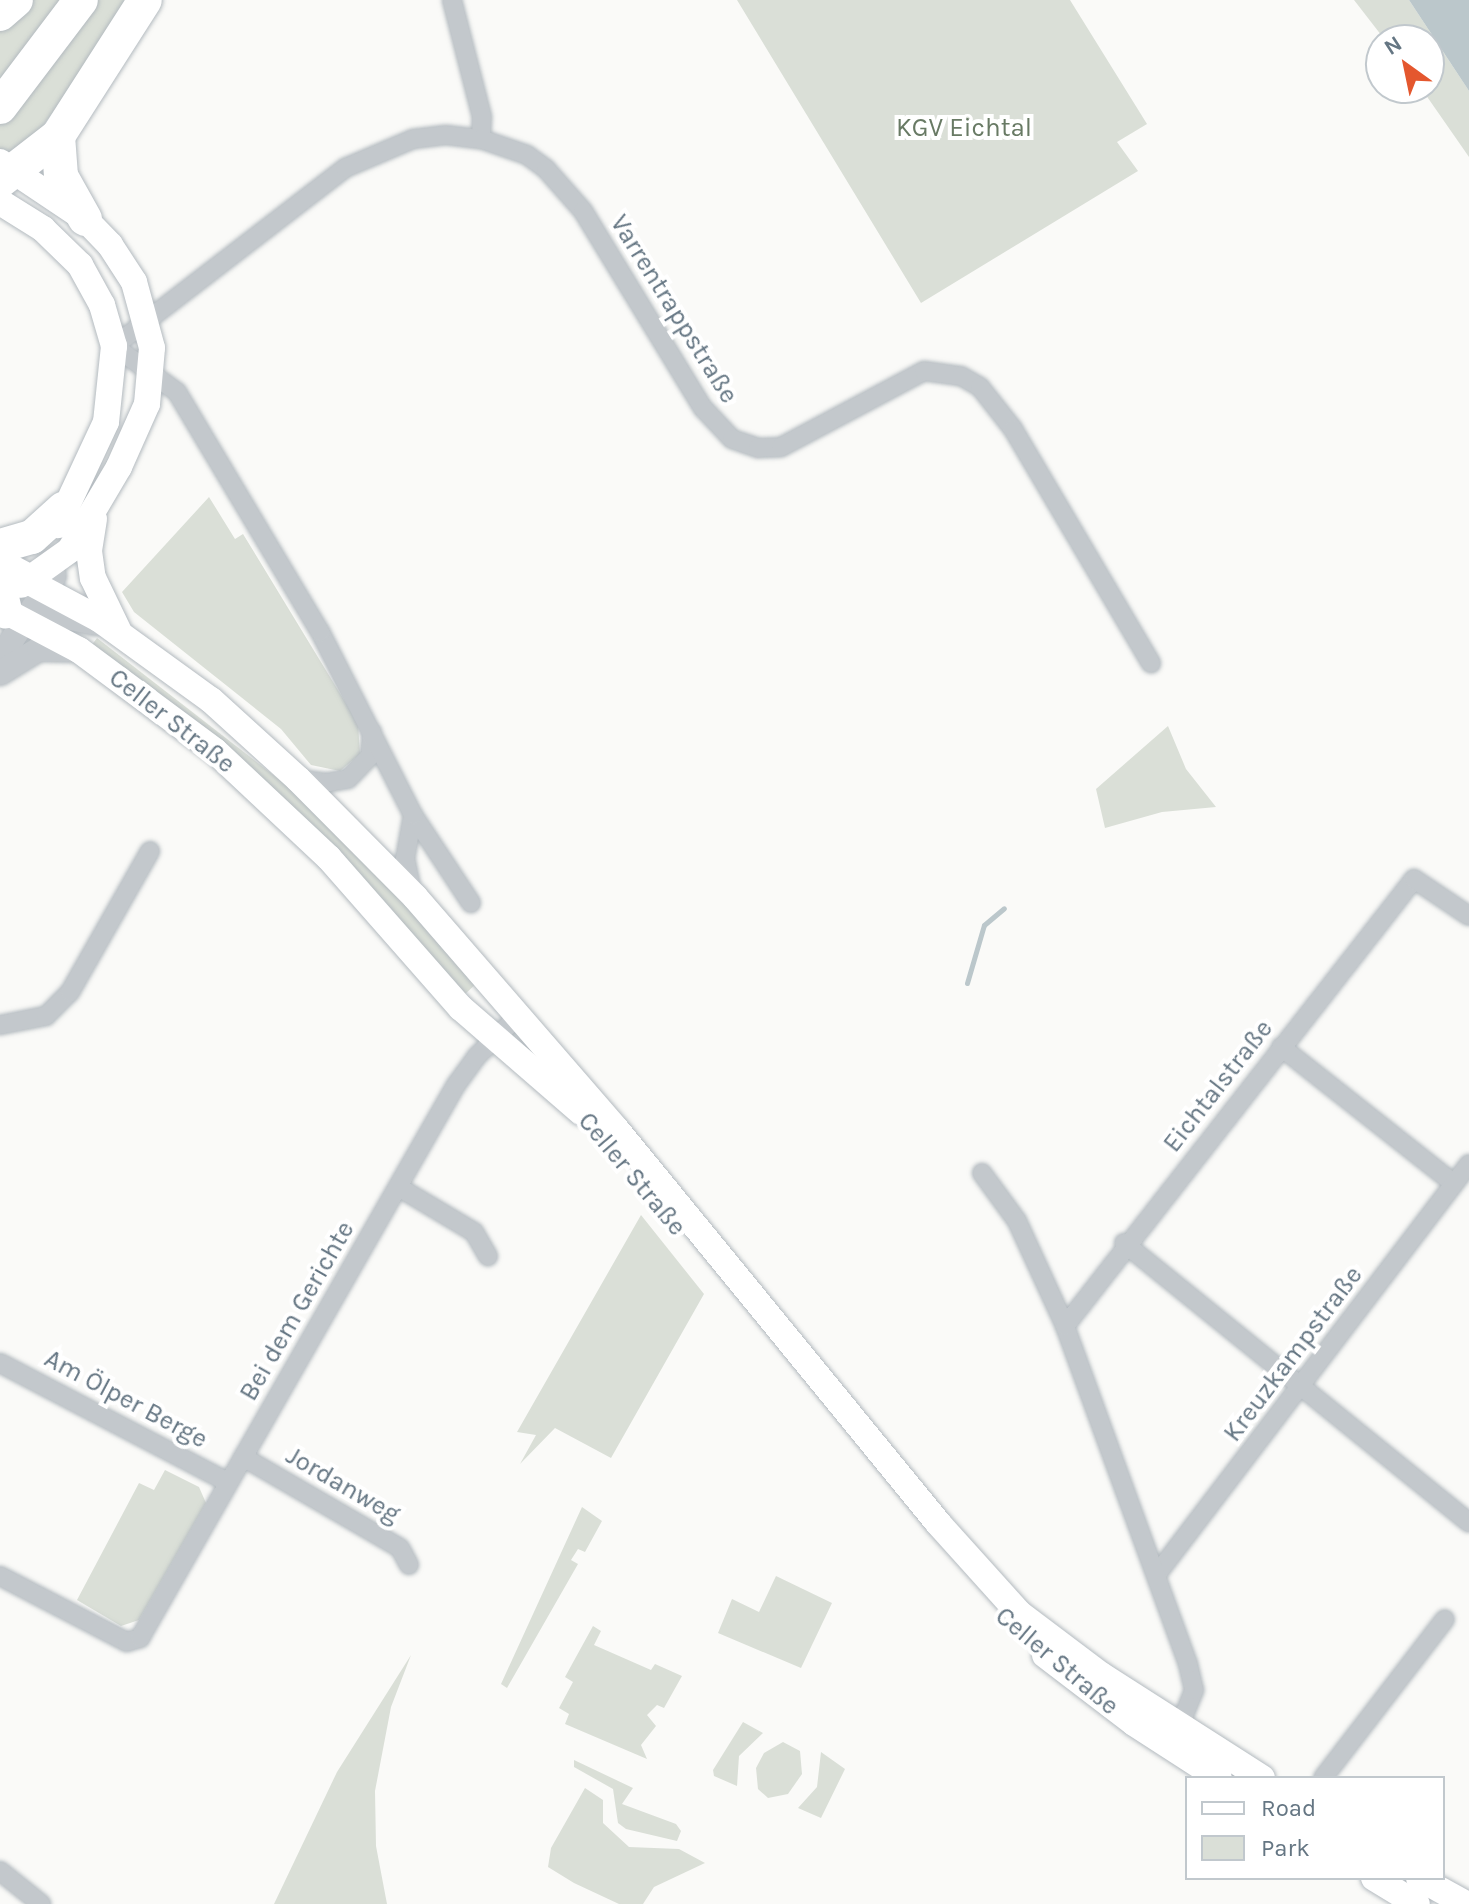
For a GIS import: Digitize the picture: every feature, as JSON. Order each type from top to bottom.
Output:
[{"type":"highway","points":[[0,14],[16,0]]},
{"type":"highway","points":[[1,106],[81,0]]},
{"type":"highway","points":[[6,172],[58,136],[145,0]]},
{"type":"highway","points":[[58,136],[61,176],[85,219]]},
{"type":"highway","points":[[0,546],[32,537],[80,507]]},
{"type":"main road","points":[[6,172],[85,219],[126,268],[146,320],[152,372],[137,429],[80,507],[19,601]]},
{"type":"main road","points":[[0,202],[43,229],[75,259],[102,305],[114,346],[106,422],[70,550],[19,601]]},
{"type":"main road","points":[[80,507],[89,561],[119,633]]},
{"type":"main road","name":"Celler Straße","points":[[19,601],[119,633],[211,700],[298,779],[415,897],[518,1016],[995,1588],[1064,1650],[1173,1735],[1217,1776]]},
{"type":"main road","name":"Celler Straße","points":[[19,601],[79,650],[215,751],[277,806],[493,1038],[551,1083],[591,1123],[972,1587],[1052,1661],[1173,1735],[1254,1776]]},
{"type":"main road","points":[[1377,1880],[1417,1904]]},
{"type":"main road","points":[[1423,1880],[1466,1904]]},
{"type":"street","points":[[452,0],[482,117],[481,139]]},
{"type":"street","name":"Varrentrappstraße","points":[[114,346],[345,168],[413,139],[446,135],[481,139],[527,155],[567,190],[703,408],[732,439],[758,448],[781,447],[924,371],[961,376],[980,387],[1013,429],[1151,663]]},
{"type":"street","points":[[114,346],[177,392],[372,729],[413,815],[471,903]]},
{"type":"street","points":[[0,658],[19,601]]},
{"type":"street","points":[[0,673],[39,649],[79,650]]},
{"type":"street","points":[[298,779],[336,783],[358,772],[370,756],[372,729]]},
{"type":"street","name":"Celler Straße","points":[[413,815],[405,839],[405,868],[415,897]]},
{"type":"street","points":[[0,1025],[46,1016],[70,992],[150,851]]},
{"type":"street","name":"Eichtalstraße","points":[[1065,1326],[1124,1243],[1414,879],[1469,916]]},
{"type":"street","name":"Bei dem Gerichte","points":[[0,1576],[135,1643],[400,1188],[456,1085],[493,1038],[518,1016]]},
{"type":"street","points":[[1281,1047],[1453,1183]]},
{"type":"street","name":"Kreuzkampstraße","points":[[1157,1574],[1469,1164]]},
{"type":"street","points":[[982,1173],[1017,1221],[1065,1326],[1157,1574],[1194,1690],[1173,1735]]},
{"type":"street","points":[[400,1188],[474,1232],[488,1256]]},
{"type":"street","points":[[1124,1243],[1304,1384],[1469,1522]]},
{"type":"street","name":"Am Ölper Berge","points":[[0,1363],[228,1482]]},
{"type":"street","name":"Jordanweg","points":[[243,1457],[400,1548],[409,1565]]},
{"type":"street","points":[[1325,1776],[1445,1619]]},
{"type":"street","points":[[0,1871],[41,1904]]},
{"type":"green space","points":[[0,0],[136,0],[0,184]]},
{"type":"green space","name":"KGV Eichtal","points":[[737,0],[1070,0],[1147,124],[1117,142],[1138,171],[921,303]]},
{"type":"green space","points":[[1354,0],[1409,0],[1425,24],[1373,24]]},
{"type":"green space","points":[[1445,55],[1469,91],[1469,157],[1432,104],[1445,104]]},
{"type":"green space","points":[[209,497],[235,539],[243,534],[358,723],[360,754],[340,771],[311,765],[281,729],[134,612],[122,592]]},
{"type":"green space","points":[[97,638],[299,795],[478,982],[463,996],[91,646]]},
{"type":"green space","points":[[1168,726],[1186,769],[1216,807],[1162,812],[1105,828],[1096,789]]},
{"type":"green space","points":[[641,1215],[704,1294],[611,1458],[555,1428],[520,1464],[536,1435],[517,1432]]},
{"type":"green space","points":[[165,1470],[199,1487],[206,1503],[139,1620],[121,1626],[77,1600],[139,1483],[154,1490]]},
{"type":"green space","points":[[582,1507],[602,1521],[585,1552],[578,1549],[571,1560],[578,1564],[507,1688],[501,1684]]},
{"type":"green space","points":[[776,1576],[832,1603],[801,1668],[718,1633],[732,1599],[759,1612]]},
{"type":"green space","points":[[593,1626],[601,1631],[594,1645],[651,1670],[655,1664],[682,1676],[664,1708],[657,1705],[647,1715],[656,1726],[641,1745],[647,1759],[565,1724],[569,1714],[559,1708],[573,1682],[565,1677]]},
{"type":"green space","points":[[411,1655],[391,1707],[375,1791],[376,1846],[387,1904],[274,1904],[337,1772]]},
{"type":"green space","points":[[743,1722],[763,1733],[739,1756],[737,1786],[714,1776],[713,1770]]},
{"type":"green space","points":[[783,1742],[800,1751],[802,1774],[788,1794],[768,1798],[758,1789],[756,1768],[764,1753]]},
{"type":"green space","points":[[821,1752],[845,1769],[821,1818],[798,1808],[817,1787]]},
{"type":"green space","points":[[574,1760],[633,1788],[622,1804],[676,1824],[681,1831],[677,1841],[626,1829],[618,1823],[613,1789],[574,1767]]},
{"type":"green space","points":[[585,1788],[603,1800],[603,1823],[629,1847],[679,1849],[705,1863],[654,1887],[643,1904],[619,1904],[548,1867],[551,1848]]},
{"type":"shaded area","points":[[1409,0],[1469,0],[1469,91],[1445,55],[1445,24],[1425,24]]},
{"type":"waterway","points":[[967,983],[984,925],[1004,908]]}]
